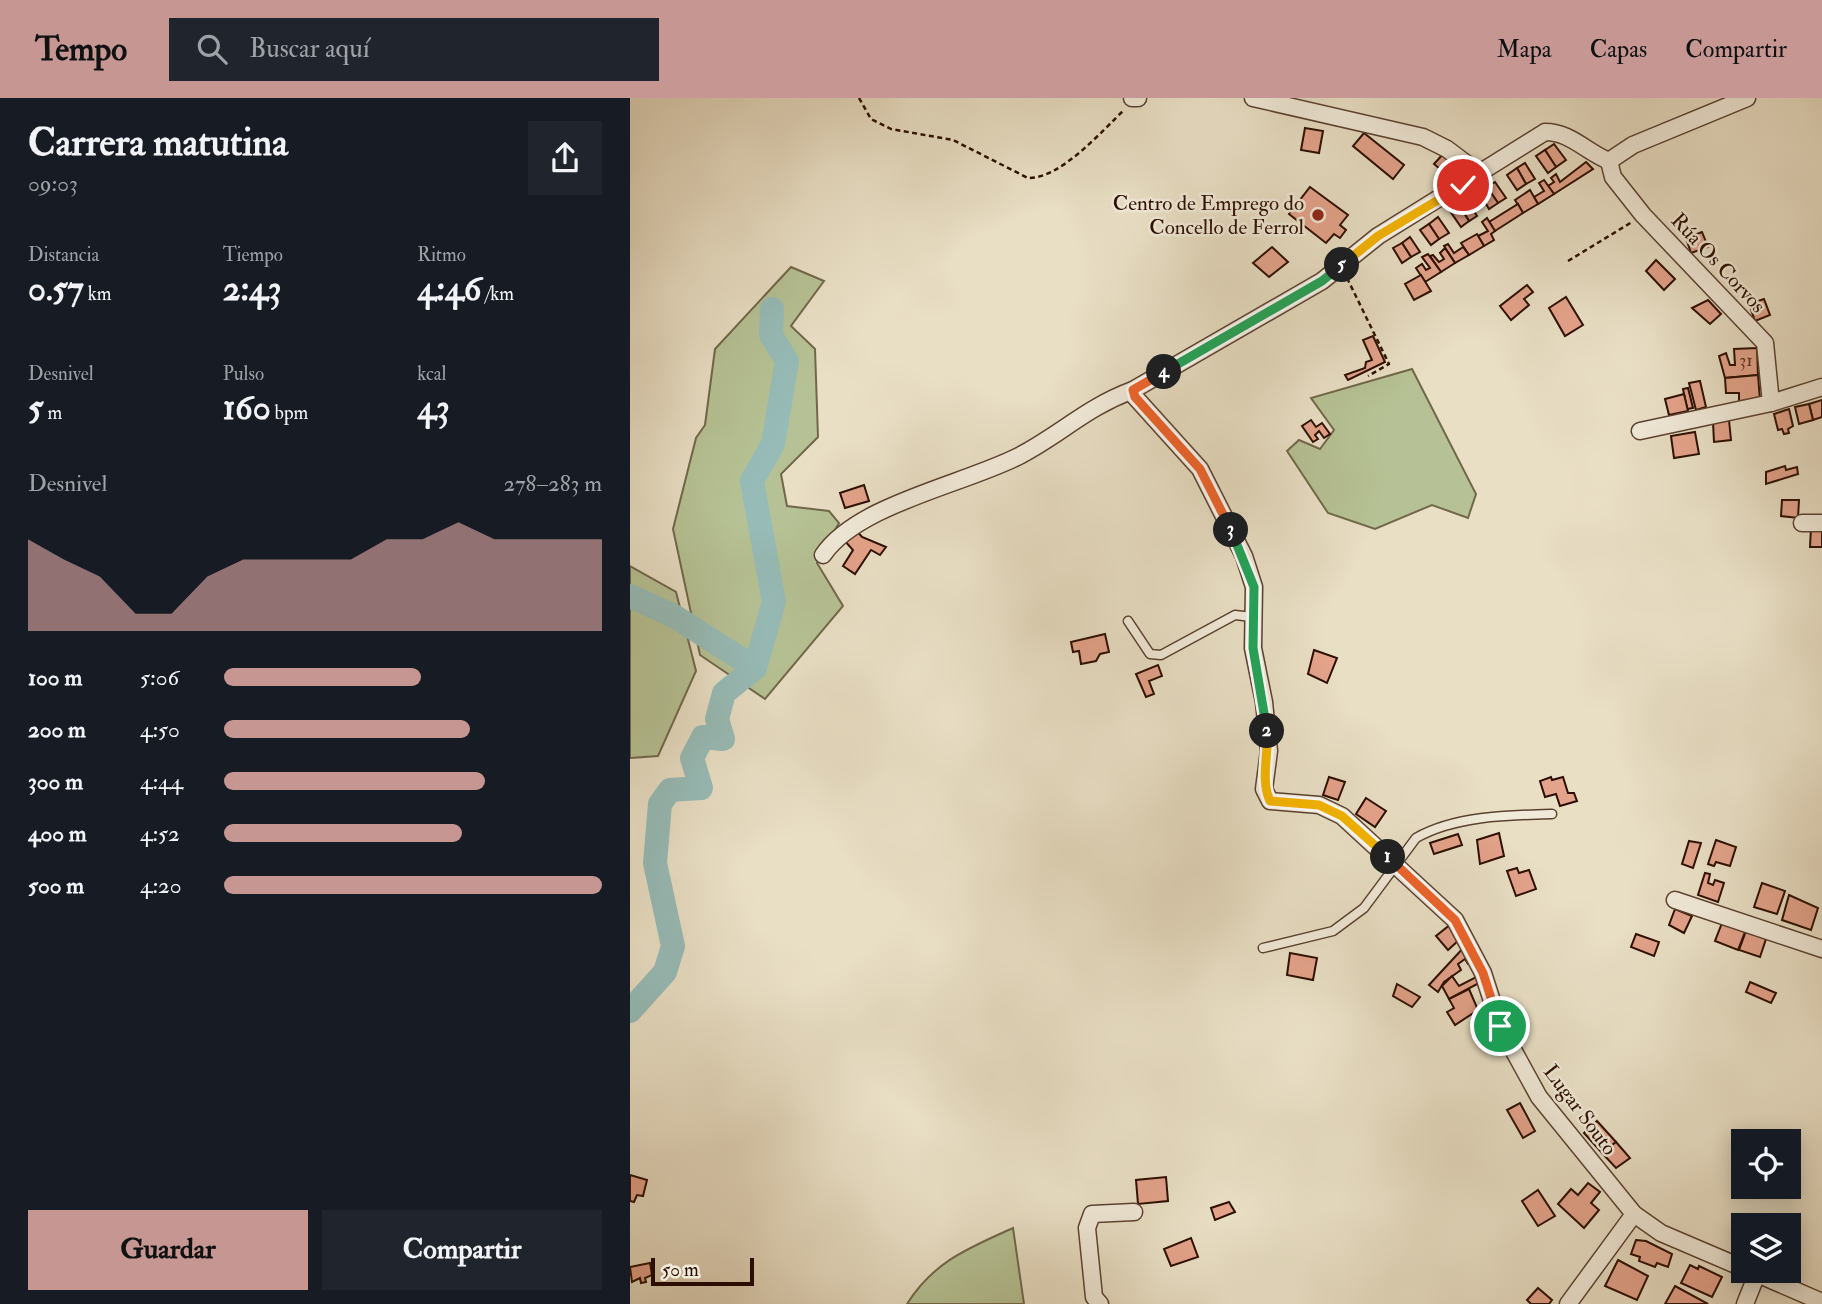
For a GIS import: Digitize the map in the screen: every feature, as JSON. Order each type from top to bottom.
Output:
[{"type":"street","points":[[1132,98],[1138,98]]},
{"type":"street","points":[[1253,98],[1423,137],[1447,149],[1480,174]]},
{"type":"street","points":[[823,555],[831,543],[875,512],[948,486],[1019,456],[1099,403],[1133,390],[1322,281],[1378,236],[1545,132],[1560,132],[1590,153],[1609,161],[1633,145],[1747,98]]},
{"type":"street","name":"Rúa Os Corvos","points":[[1609,161],[1614,177],[1643,215],[1765,343],[1771,403]]},
{"type":"street","points":[[1640,431],[1771,403],[1822,387]]},
{"type":"street","name":"Lugar Souto","points":[[1133,390],[1135,397],[1200,469],[1244,556],[1254,587],[1253,648],[1264,702],[1269,751],[1264,789],[1270,801],[1319,805],[1342,816],[1455,920],[1483,973],[1500,1026],[1539,1097],[1634,1214],[1661,1233],[1731,1263]]},
{"type":"street","points":[[1802,523],[1822,523]]},
{"type":"street","points":[[1675,900],[1822,949]]},
{"type":"street","points":[[1100,1304],[1094,1297],[1087,1228],[1092,1214],[1133,1212]]},
{"type":"street","points":[[1568,1304],[1634,1214]]},
{"type":"street","points":[[1745,1304],[1748,1283]]},
{"type":"street","name":"Lugar Souto","points":[[1777,1283],[1822,1302]]},
{"type":"lane","points":[[1128,621],[1150,653],[1161,655],[1235,615],[1252,617]]},
{"type":"lane","points":[[1263,948],[1333,931],[1364,908],[1416,838],[1429,831],[1514,815],[1552,814]]},
{"type":"path","points":[[859,98],[871,119],[891,129],[953,140],[1012,172],[1028,178],[1042,179],[1084,146],[1124,110],[1132,98]]},
{"type":"path","points":[[1568,261],[1643,215]]},
{"type":"path","points":[[1341,266],[1389,364],[1368,376]]},
{"type":"green space","points":[[791,267],[824,281],[791,326],[815,349],[818,437],[781,474],[787,506],[829,511],[839,523],[817,563],[843,606],[765,699],[700,655],[673,529],[696,438],[705,425],[715,349]]},
{"type":"green space","points":[[1412,369],[1476,494],[1468,518],[1432,505],[1375,529],[1328,513],[1287,451],[1299,440],[1320,449],[1334,430],[1311,398]]},
{"type":"green space","points":[[630,566],[676,592],[696,671],[658,756],[630,758]]},
{"type":"green space","points":[[1013,1228],[1024,1304],[907,1304],[941,1266],[967,1249]]},
{"type":"building","points":[[1305,128],[1323,131],[1319,153],[1301,150]]},
{"type":"building","points":[[1364,133],[1404,165],[1393,179],[1353,146]]},
{"type":"building","points":[[1554,144],[1566,160],[1556,167],[1545,150]]},
{"type":"building","points":[[1545,150],[1556,167],[1548,173],[1536,156]]},
{"type":"building","points":[[1444,153],[1461,168],[1452,179],[1434,164]]},
{"type":"building","points":[[1586,162],[1593,169],[1554,194],[1548,186],[1554,182],[1551,178],[1556,174],[1560,182]]},
{"type":"building","points":[[1525,163],[1535,179],[1526,184],[1517,168]]},
{"type":"building","points":[[1517,168],[1526,184],[1517,190],[1507,175]]},
{"type":"building","points":[[1544,180],[1554,194],[1538,204],[1534,197],[1544,191],[1539,183]]},
{"type":"building","points":[[1495,182],[1506,198],[1498,203],[1487,187]]},
{"type":"building","name":"Centro de Emprego do Concello de Ferrol","points":[[1310,187],[1348,215],[1340,225],[1346,230],[1340,238],[1334,234],[1326,243],[1289,214]]},
{"type":"building","points":[[1487,187],[1498,203],[1489,209],[1479,192]]},
{"type":"building","points":[[1530,190],[1538,204],[1523,213],[1515,200]]},
{"type":"building","points":[[1467,200],[1477,216],[1469,221],[1459,205]]},
{"type":"building","points":[[1518,204],[1523,213],[1495,231],[1489,222]]},
{"type":"building","points":[[1459,205],[1469,221],[1461,227],[1450,211]]},
{"type":"building","points":[[1438,217],[1449,233],[1439,239],[1429,224]]},
{"type":"building","points":[[1487,218],[1495,231],[1491,234],[1494,240],[1484,246],[1478,236],[1488,231],[1482,222]]},
{"type":"building","points":[[1429,224],[1439,239],[1431,245],[1420,230]]},
{"type":"building","points":[[1702,232],[1708,247],[1691,253],[1686,238]]},
{"type":"building","points":[[1477,234],[1484,246],[1469,255],[1461,243]]},
{"type":"building","points":[[1410,237],[1420,252],[1411,257],[1402,243]]},
{"type":"building","points":[[1402,243],[1411,257],[1402,263],[1393,248]]},
{"type":"building","points":[[1448,244],[1454,253],[1463,247],[1469,255],[1455,263],[1444,246]]},
{"type":"building","points":[[1272,247],[1288,262],[1269,277],[1253,263]]},
{"type":"building","points":[[1445,248],[1455,263],[1441,272],[1430,256],[1433,255],[1439,262],[1444,259],[1440,253]]},
{"type":"building","points":[[1428,254],[1441,272],[1425,282],[1416,268],[1422,264],[1426,270],[1430,268],[1422,257]]},
{"type":"building","points":[[1656,260],[1675,279],[1664,290],[1646,271]]},
{"type":"building","points":[[1421,275],[1431,291],[1414,300],[1405,284]]},
{"type":"building","points":[[1527,285],[1533,292],[1524,299],[1529,305],[1511,320],[1500,306]]},
{"type":"building","points":[[1566,297],[1583,325],[1565,336],[1549,308]]},
{"type":"building","points":[[1764,299],[1770,315],[1755,321],[1749,304]]},
{"type":"building","points":[[1708,300],[1721,314],[1710,324],[1692,308]]},
{"type":"building","points":[[1373,336],[1385,362],[1348,380],[1345,375],[1365,368],[1366,362],[1372,360],[1363,340]]},
{"type":"building","points":[[1757,348],[1758,375],[1725,378],[1719,356],[1726,353],[1730,365],[1735,365],[1734,349]]},
{"type":"building","points":[[1758,375],[1760,400],[1739,401],[1739,393],[1726,393],[1725,378]]},
{"type":"building","points":[[1700,381],[1706,407],[1696,410],[1689,383]]},
{"type":"building","points":[[1688,388],[1693,408],[1687,409],[1683,389]]},
{"type":"building","points":[[1684,394],[1688,411],[1669,415],[1665,399]]},
{"type":"building","points":[[1822,400],[1822,417],[1813,420],[1809,404]]},
{"type":"building","points":[[1809,404],[1813,420],[1799,424],[1795,407]]},
{"type":"building","points":[[1789,409],[1793,426],[1788,429],[1789,433],[1784,434],[1782,429],[1778,430],[1774,414]]},
{"type":"building","points":[[1311,420],[1316,427],[1322,423],[1330,434],[1324,438],[1319,431],[1315,435],[1318,439],[1313,442],[1302,426]]},
{"type":"building","points":[[1729,420],[1731,440],[1714,442],[1713,422]]},
{"type":"building","points":[[1695,432],[1699,454],[1674,458],[1671,436]]},
{"type":"building","points":[[1785,466],[1786,470],[1797,467],[1798,474],[1766,484],[1766,472]]},
{"type":"building","points":[[864,485],[869,501],[845,508],[840,493]]},
{"type":"building","points":[[1782,500],[1799,500],[1798,518],[1781,516]]},
{"type":"building","points":[[1811,528],[1822,529],[1822,547],[1810,547]]},
{"type":"building","points":[[856,530],[862,537],[886,547],[880,555],[871,550],[855,574],[843,566],[853,550],[844,540]]},
{"type":"building","points":[[1105,634],[1109,652],[1100,654],[1096,661],[1081,664],[1079,651],[1073,652],[1071,642]]},
{"type":"building","points":[[1314,650],[1337,658],[1327,683],[1308,674]]},
{"type":"building","points":[[1158,665],[1162,676],[1149,681],[1154,694],[1146,697],[1136,674]]},
{"type":"building","points":[[1329,777],[1345,782],[1338,800],[1323,795]]},
{"type":"building","points":[[1551,777],[1552,780],[1563,777],[1568,793],[1574,793],[1577,801],[1560,806],[1556,794],[1545,797],[1540,781]]},
{"type":"building","points":[[1366,798],[1386,811],[1375,827],[1356,814]]},
{"type":"building","points":[[1499,833],[1504,856],[1480,864],[1477,840]]},
{"type":"building","points":[[1458,834],[1462,845],[1434,854],[1430,843]]},
{"type":"building","points":[[1716,840],[1736,847],[1730,866],[1716,862],[1714,866],[1708,864]]},
{"type":"building","points":[[1689,841],[1701,843],[1693,868],[1682,864]]},
{"type":"building","points":[[1517,868],[1519,873],[1529,870],[1536,889],[1516,896],[1507,871]]},
{"type":"building","points":[[1705,873],[1710,874],[1708,883],[1713,885],[1715,880],[1724,883],[1718,902],[1698,895]]},
{"type":"building","points":[[1762,883],[1785,891],[1777,914],[1754,907]]},
{"type":"building","points":[[1789,895],[1818,908],[1811,930],[1782,920]]},
{"type":"building","points":[[1675,909],[1692,916],[1684,933],[1669,925]]},
{"type":"building","points":[[1722,923],[1745,932],[1738,950],[1715,941]]},
{"type":"building","points":[[1451,924],[1460,939],[1448,950],[1436,936]]},
{"type":"building","points":[[1746,931],[1766,939],[1760,957],[1739,950]]},
{"type":"building","points":[[1636,934],[1659,942],[1654,956],[1631,947]]},
{"type":"building","points":[[1465,946],[1473,963],[1468,964],[1465,959],[1458,964],[1461,970],[1444,982],[1438,992],[1429,985]]},
{"type":"building","points":[[1290,953],[1317,958],[1313,980],[1287,975]]},
{"type":"building","points":[[1452,976],[1459,986],[1478,976],[1481,982],[1449,999],[1442,986]]},
{"type":"building","points":[[1750,982],[1776,993],[1771,1003],[1746,992]]},
{"type":"building","points":[[1397,984],[1420,997],[1412,1007],[1393,996]]},
{"type":"building","points":[[1469,989],[1478,1010],[1455,1025],[1447,1012],[1454,1008],[1449,999]]},
{"type":"building","points":[[1520,1103],[1535,1131],[1523,1138],[1507,1110]]},
{"type":"building","points":[[1597,1121],[1616,1142],[1602,1153],[1584,1133]]},
{"type":"building","points":[[1616,1142],[1630,1158],[1616,1168],[1602,1153]]},
{"type":"building","points":[[630,1175],[647,1180],[643,1196],[637,1195],[634,1202],[630,1201]]},
{"type":"building","points":[[1166,1177],[1168,1201],[1138,1204],[1136,1180]]},
{"type":"building","points":[[1588,1183],[1600,1192],[1591,1203],[1599,1210],[1584,1228],[1558,1204],[1571,1189],[1578,1195]]},
{"type":"building","points":[[1538,1190],[1555,1216],[1538,1226],[1522,1201]]},
{"type":"building","points":[[1229,1202],[1235,1212],[1215,1220],[1211,1208]]},
{"type":"building","points":[[1191,1238],[1198,1257],[1171,1266],[1164,1249]]},
{"type":"building","points":[[1636,1240],[1646,1241],[1672,1254],[1668,1267],[1657,1263],[1655,1267],[1639,1261],[1640,1257],[1631,1254]]},
{"type":"building","points":[[1618,1260],[1648,1276],[1637,1300],[1605,1286]]},
{"type":"building","points":[[650,1263],[652,1275],[645,1278],[646,1282],[641,1283],[640,1278],[632,1282],[630,1267]]},
{"type":"building","points":[[1690,1265],[1698,1269],[1699,1266],[1722,1277],[1712,1297],[1681,1283]]},
{"type":"building","points":[[1675,1286],[1708,1304],[1665,1304]]},
{"type":"building","points":[[1538,1288],[1552,1300],[1549,1304],[1531,1304],[1527,1300]]},
{"type":"waterway","points":[[630,1011],[665,972],[673,946],[655,863],[660,804],[670,790],[701,788],[692,758],[703,737],[723,739],[717,719],[724,693],[755,668],[774,602],[752,481],[773,444],[787,361],[771,335],[772,309]]},
{"type":"waterway","points":[[630,596],[674,616],[755,668]]},
{"type":"place","name":"Centro de Emprego do Concello de Ferrol","points":[[1318,215]]},
{"type":"route","points":[[1463,185],[1378,236],[1322,281],[1133,390],[1135,397],[1200,469],[1244,556],[1254,587],[1253,648],[1264,702],[1269,751],[1264,789],[1270,801],[1319,805],[1342,816],[1455,920],[1483,973],[1500,1026]]}]
